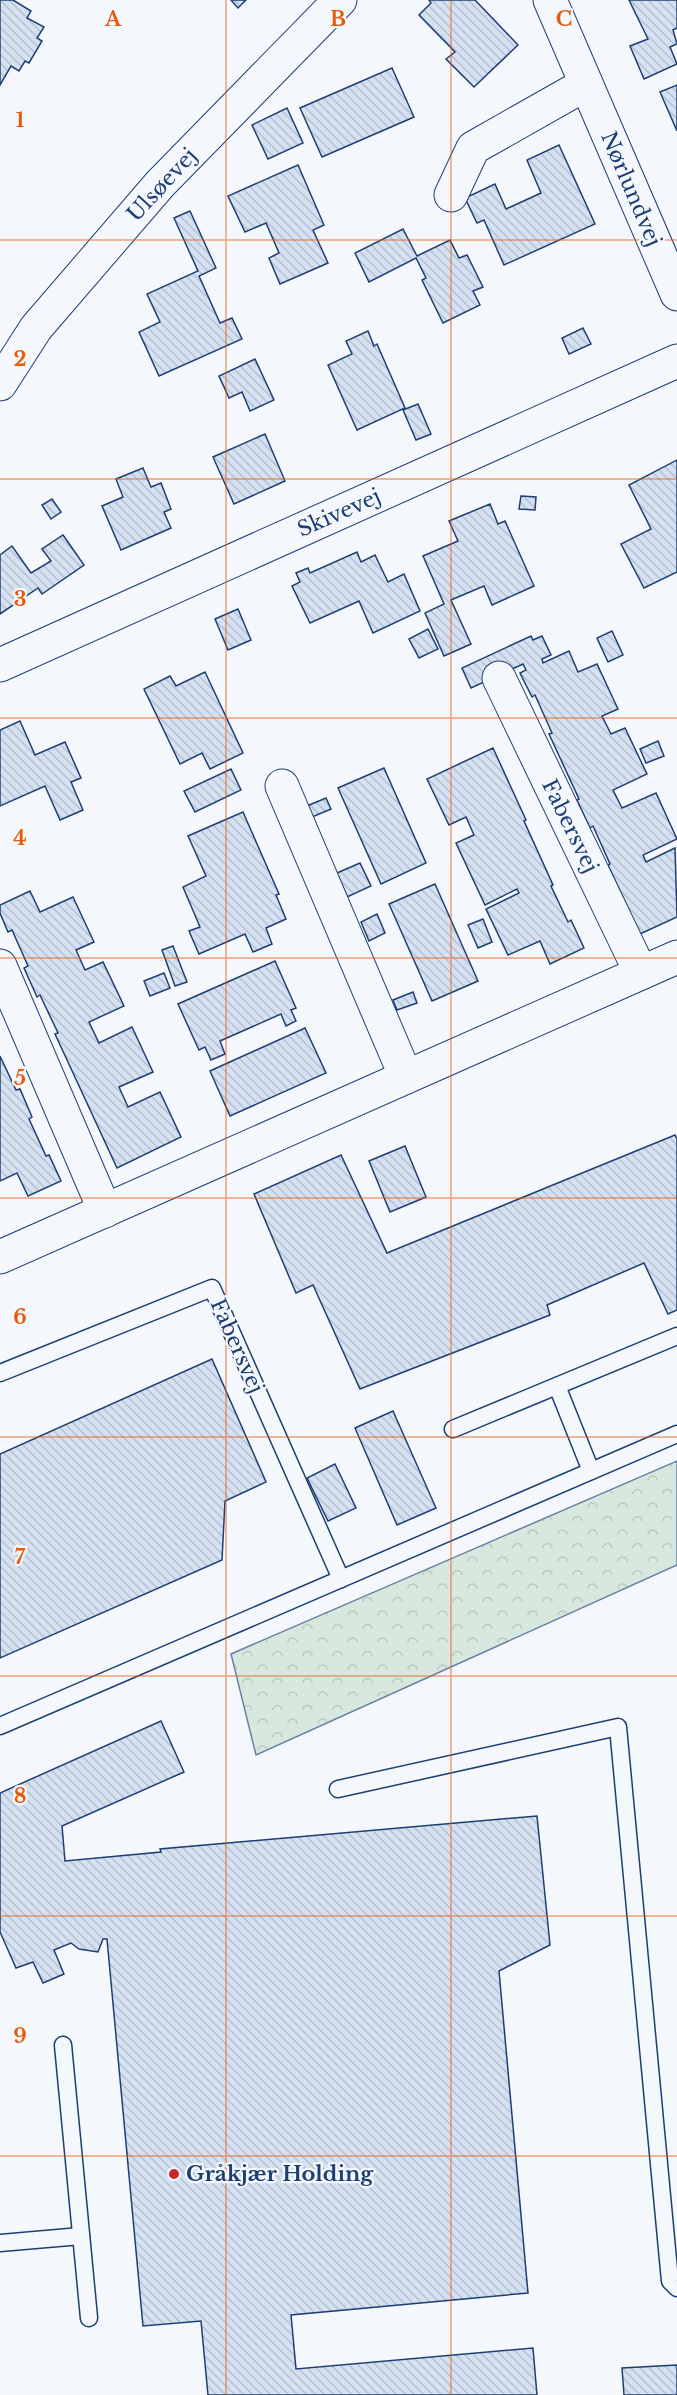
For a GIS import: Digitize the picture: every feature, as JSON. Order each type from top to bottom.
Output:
[{"type":"street","name":"Ulsøevej","points":[[0,384],[36,328],[160,184],[340,0]]},
{"type":"street","name":"Nørlundvej","points":[[550,0],[677,294]]},
{"type":"street","points":[[451,195],[473,148],[586,84]]},
{"type":"street","name":"Skivevej","points":[[0,665],[677,361]]},
{"type":"street","name":"Fabersvej","points":[[499,678],[641,973]]},
{"type":"street","points":[[282,786],[406,1077]]},
{"type":"street","points":[[0,1257],[677,957]]},
{"type":"street","points":[[0,966],[105,1211]]},
{"type":"lane","name":"Fabersvej","points":[[0,1373],[212,1288],[341,1579]]},
{"type":"lane","points":[[453,1429],[677,1336]]},
{"type":"lane","points":[[557,1386],[591,1471]]},
{"type":"lane","points":[[0,1726],[677,1434]]},
{"type":"lane","points":[[338,1789],[618,1726],[670,2281],[677,2288]]},
{"type":"lane","points":[[63,2045],[89,2318]]},
{"type":"lane","points":[[0,2243],[81,2236]]},
{"type":"green space","points":[[677,1461],[677,1565],[256,1755],[231,1654]]},
{"type":"building","points":[[0,0],[13,0],[31,11],[27,18],[44,27],[37,38],[42,41],[29,63],[25,61],[19,71],[11,66],[0,85]]},
{"type":"building","points":[[231,0],[246,0],[238,8]]},
{"type":"building","points":[[429,0],[475,0],[518,45],[474,87],[446,59],[455,52],[419,15],[431,3]]},
{"type":"building","points":[[629,0],[677,0],[677,28],[673,30],[677,44],[670,47],[677,64],[644,79],[630,46],[648,39]]},
{"type":"building","points":[[392,68],[414,117],[322,157],[300,108]]},
{"type":"building","points":[[677,85],[677,131],[660,92]]},
{"type":"building","points":[[287,108],[303,143],[268,159],[252,125]]},
{"type":"building","points":[[559,145],[595,224],[504,265],[484,220],[477,223],[465,198],[495,184],[506,209],[541,193],[527,160]]},
{"type":"building","points":[[298,165],[324,225],[313,230],[328,263],[280,284],[269,258],[279,253],[266,223],[245,232],[228,196]]},
{"type":"building","points":[[190,211],[216,268],[199,276],[220,323],[232,318],[242,339],[159,376],[139,332],[160,322],[147,294],[198,271],[174,218]]},
{"type":"building","points":[[403,229],[417,256],[450,240],[459,258],[467,255],[483,287],[473,291],[480,305],[443,323],[422,280],[426,278],[416,258],[369,282],[355,253]]},
{"type":"building","points":[[583,328],[591,344],[569,354],[562,338]]},
{"type":"building","points":[[368,331],[374,346],[377,344],[405,408],[357,430],[328,365],[352,354],[346,341]]},
{"type":"building","points":[[255,359],[274,400],[250,411],[242,392],[229,398],[219,376]]},
{"type":"building","points":[[418,404],[431,434],[416,440],[403,410]]},
{"type":"building","points":[[265,434],[285,481],[234,504],[213,457]]},
{"type":"building","points":[[677,460],[677,572],[644,588],[621,544],[651,529],[629,485]]},
{"type":"building","points":[[143,468],[151,487],[161,483],[171,509],[164,512],[171,528],[121,550],[102,506],[123,497],[116,479]]},
{"type":"building","points":[[521,496],[536,497],[535,510],[519,509]]},
{"type":"building","points":[[52,499],[61,512],[51,519],[42,505]]},
{"type":"building","points":[[490,504],[498,524],[505,521],[534,586],[492,605],[484,586],[451,600],[471,644],[444,656],[425,613],[444,604],[423,556],[458,541],[449,521]]},
{"type":"building","points":[[63,535],[84,565],[42,594],[38,588],[0,614],[0,555],[12,546],[31,573],[51,561],[42,549]]},
{"type":"building","points":[[357,552],[361,562],[375,555],[388,582],[404,574],[420,611],[373,633],[359,601],[310,623],[292,586],[300,582],[296,573],[308,568],[310,573]]},
{"type":"building","points":[[238,609],[251,640],[228,650],[215,619]]},
{"type":"building","points":[[428,629],[438,649],[419,658],[409,639]]},
{"type":"building","points":[[612,631],[623,655],[608,662],[597,638]]},
{"type":"building","points":[[531,636],[533,640],[542,636],[551,655],[542,659],[543,663],[569,651],[578,672],[597,664],[618,709],[602,716],[611,734],[625,728],[647,774],[613,790],[622,808],[656,793],[677,839],[643,855],[646,862],[675,848],[677,917],[640,934],[608,865],[610,864],[593,826],[590,828],[577,800],[579,799],[549,734],[552,733],[535,695],[532,697],[520,673],[526,670],[523,664],[471,688],[462,668]]},
{"type":"building","points":[[205,672],[243,753],[210,769],[202,753],[180,764],[144,689],[170,676],[176,686]]},
{"type":"building","points":[[20,721],[35,755],[65,742],[81,778],[71,782],[83,810],[60,820],[45,786],[0,806],[0,730]]},
{"type":"building","points":[[658,741],[664,756],[646,763],[640,749]]},
{"type":"building","points":[[493,748],[526,820],[524,821],[553,885],[551,886],[568,922],[571,920],[584,948],[550,964],[540,941],[508,955],[486,909],[519,893],[517,889],[485,905],[456,843],[474,835],[466,817],[449,825],[427,779]]},
{"type":"building","points":[[384,768],[426,863],[381,884],[338,788]]},
{"type":"building","points":[[231,769],[241,790],[195,812],[184,791]]},
{"type":"building","points":[[326,798],[331,809],[312,817],[307,806]]},
{"type":"building","points":[[243,812],[279,894],[276,895],[286,919],[266,928],[272,944],[253,952],[245,934],[199,954],[189,931],[200,927],[183,887],[206,876],[188,836]]},
{"type":"building","points":[[360,863],[371,886],[347,897],[337,873]]},
{"type":"building","points":[[435,884],[478,981],[432,1001],[389,904]]},
{"type":"building","points":[[30,891],[40,912],[73,897],[94,942],[76,950],[85,970],[103,962],[124,1006],[89,1022],[99,1043],[132,1027],[153,1072],[119,1087],[128,1107],[160,1092],[181,1137],[117,1168],[55,1034],[58,1033],[40,995],[37,997],[24,968],[28,966],[12,930],[8,932],[0,913],[0,905]]},
{"type":"building","points":[[377,914],[385,933],[369,941],[361,922]]},
{"type":"building","points":[[483,919],[492,942],[478,948],[468,925]]},
{"type":"building","points":[[173,946],[187,982],[175,986],[162,950]]},
{"type":"building","points":[[275,961],[296,1008],[291,1010],[296,1021],[286,1026],[281,1014],[220,1041],[225,1054],[211,1060],[205,1047],[199,1050],[178,1004]]},
{"type":"building","points":[[164,973],[170,988],[150,996],[144,981]]},
{"type":"building","points":[[413,992],[417,1003],[397,1010],[393,1000]]},
{"type":"building","points":[[305,1028],[326,1073],[230,1116],[210,1071]]},
{"type":"building","points":[[0,1056],[16,1090],[20,1089],[32,1117],[29,1119],[46,1156],[49,1155],[61,1181],[28,1196],[17,1173],[0,1181]]},
{"type":"building","points":[[675,1135],[677,1139],[677,1310],[668,1314],[644,1263],[547,1305],[550,1315],[360,1389],[313,1285],[296,1293],[254,1194],[341,1155],[387,1253]]},
{"type":"building","points":[[405,1146],[426,1197],[390,1212],[369,1161]]},
{"type":"building","points":[[212,1359],[266,1482],[225,1501],[222,1560],[0,1658],[0,1454]]},
{"type":"building","points":[[393,1411],[436,1508],[397,1525],[355,1428]]},
{"type":"building","points":[[335,1464],[356,1508],[328,1521],[307,1478]]},
{"type":"building","points":[[161,1721],[184,1772],[62,1826],[65,1861],[161,1852],[160,1849],[537,1816],[550,1945],[499,1971],[528,2293],[291,2315],[296,2369],[533,2348],[537,2395],[208,2395],[201,2321],[143,2326],[107,1939],[103,1939],[98,1952],[79,1949],[71,1943],[54,1950],[64,1974],[43,1983],[33,1962],[16,1968],[0,1932],[0,1793]]},
{"type":"building","points":[[677,2365],[677,2395],[624,2395],[622,2368]]},
{"type":"place","name":"Gråkjær Holding","points":[[174,2174]]}]
